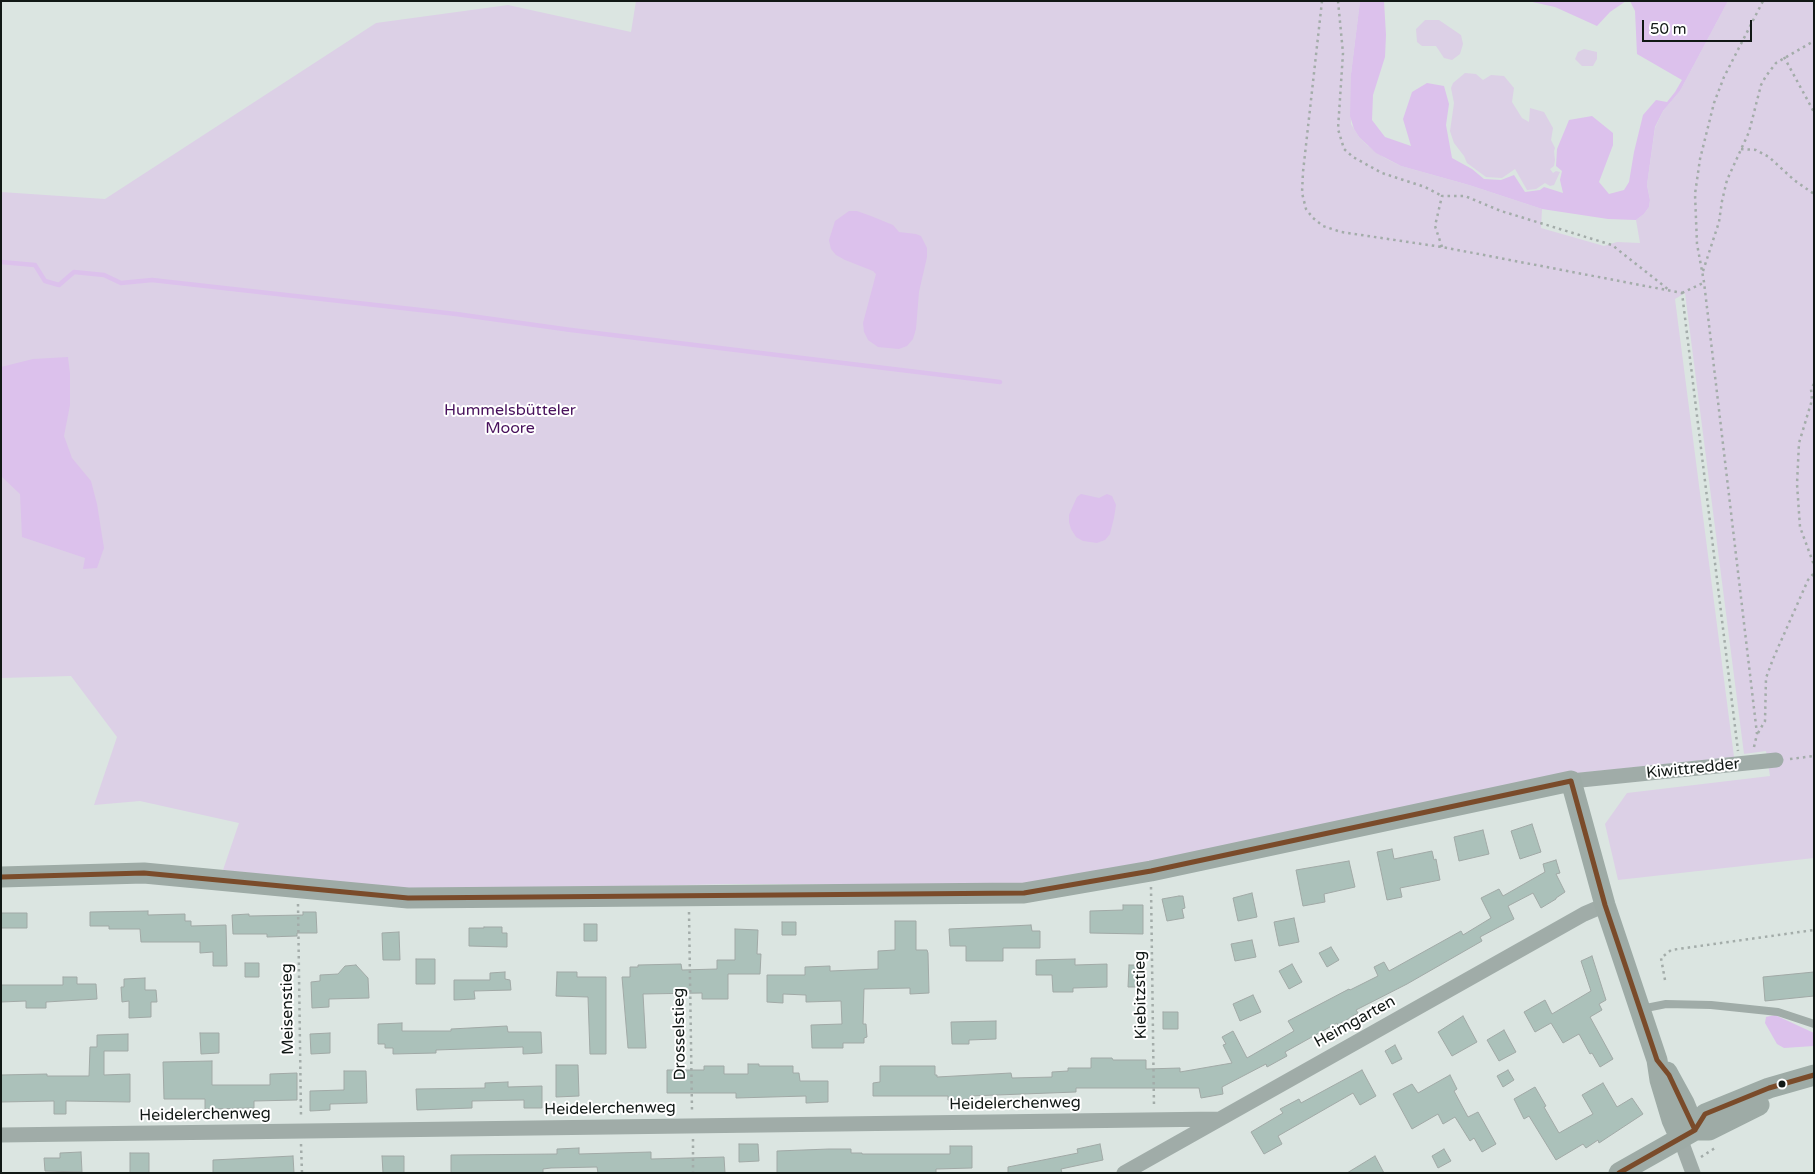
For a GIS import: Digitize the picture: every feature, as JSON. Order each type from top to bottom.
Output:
[{"type":"street","name":"Kiwittredder","points":[[1,877],[144,873],[408,898],[1024,893],[1151,871],[1571,781],[1776,760]]},
{"type":"street","points":[[1571,781],[1605,905],[1657,1060],[1660,1080],[1672,1120],[1687,1134],[1693,1173]]},
{"type":"street","name":"Heimgarten","points":[[1124,1173],[1584,914],[1605,905]]},
{"type":"street","points":[[1619,1173],[1687,1134],[1709,1130],[1784,1094],[1808,1078]]},
{"type":"street","name":"Heidelerchenweg","points":[[1,1135],[1219,1119]]},
{"type":"lane","points":[[1640,1009],[1666,1004],[1711,1005],[1778,1012],[1814,1024]]},
{"type":"path","points":[[1322,1],[1302,193],[1306,209],[1323,226],[1341,232],[1442,246],[1682,293],[1704,282]]},
{"type":"path","points":[[1338,1],[1343,53],[1338,129],[1344,149],[1353,157],[1382,173],[1425,186],[1442,196],[1465,196],[1501,211],[1612,245],[1670,290]]},
{"type":"path","points":[[1758,734],[1704,282],[1697,244],[1695,194],[1700,159],[1714,103],[1724,78],[1762,1]]},
{"type":"path","points":[[1702,274],[1719,222],[1727,180],[1749,132],[1761,85],[1771,68],[1784,57],[1814,41]]},
{"type":"path","points":[[1784,57],[1814,112]]},
{"type":"path","points":[[1741,149],[1756,150],[1769,157],[1794,180],[1814,194]]},
{"type":"path","points":[[1442,196],[1435,226],[1442,246]]},
{"type":"path","points":[[1682,293],[1745,764]]},
{"type":"path","points":[[1814,384],[1811,389],[1812,400],[1799,443],[1797,484],[1800,527],[1814,565]]},
{"type":"path","points":[[1745,764],[1766,721],[1766,678],[1808,580],[1814,573]]},
{"type":"path","points":[[1776,760],[1814,756]]},
{"type":"path","name":"Kiebitzstieg","points":[[1151,871],[1154,1119]]},
{"type":"path","name":"Drosselstieg","points":[[689,895],[693,1173]]},
{"type":"path","name":"Meisenstieg","points":[[298,903],[301,1125]]},
{"type":"path","points":[[1665,980],[1661,958],[1671,950],[1814,930]]},
{"type":"path","points":[[301,1136],[302,1173]]},
{"type":"green space","name":"Hummelsbütteler Moore","points":[[636,1],[1360,1],[1351,74],[1351,124],[1359,137],[1385,158],[1401,166],[1469,185],[1542,209],[1541,228],[1604,246],[1617,242],[1640,243],[1636,220],[1649,207],[1650,200],[1647,185],[1655,128],[1663,111],[1680,91],[1728,1],[1814,1],[1814,858],[1618,880],[1605,824],[1627,793],[1770,776],[1766,751],[1744,754],[1685,293],[1675,299],[1734,757],[1569,774],[1109,871],[1025,884],[729,884],[409,891],[223,870],[239,823],[140,801],[94,805],[117,737],[71,676],[1,678],[1,192],[105,199],[376,23],[508,5],[631,32]]},
{"type":"green space","points":[[1425,20],[1439,20],[1461,35],[1463,44],[1460,54],[1452,60],[1444,58],[1436,46],[1422,46],[1417,42],[1416,29]]},
{"type":"green space","points":[[1584,49],[1597,52],[1597,59],[1593,66],[1582,66],[1575,59],[1578,52]]},
{"type":"green space","points":[[1465,73],[1476,74],[1483,80],[1491,75],[1504,76],[1514,88],[1512,102],[1522,118],[1529,122],[1530,108],[1544,112],[1553,128],[1551,140],[1555,148],[1555,160],[1554,166],[1550,169],[1553,173],[1556,171],[1560,172],[1554,185],[1550,186],[1545,183],[1536,189],[1527,190],[1515,169],[1502,178],[1486,177],[1467,163],[1454,143],[1450,131],[1454,103],[1451,88],[1453,83]]},
{"type":"shaded area","points":[[1360,1],[1384,1],[1385,57],[1373,95],[1372,120],[1385,137],[1411,146],[1403,119],[1412,92],[1427,83],[1444,86],[1449,104],[1446,125],[1452,158],[1472,169],[1484,179],[1501,180],[1514,175],[1525,192],[1540,190],[1544,187],[1563,193],[1560,180],[1562,171],[1556,166],[1557,149],[1569,120],[1592,116],[1613,133],[1613,145],[1599,182],[1609,194],[1624,190],[1629,182],[1643,115],[1656,100],[1667,102],[1682,80],[1637,54],[1635,11],[1630,1],[1728,1],[1680,91],[1663,111],[1655,127],[1647,185],[1650,200],[1649,207],[1636,220],[1608,219],[1542,209],[1469,185],[1401,166],[1376,153],[1359,137],[1350,116],[1351,74]]},
{"type":"shaded area","points":[[1528,1],[1626,1],[1610,12],[1597,26],[1555,7]]},
{"type":"shaded area","points":[[849,211],[857,211],[893,225],[899,232],[921,236],[927,248],[927,257],[919,292],[916,329],[913,339],[907,346],[899,349],[878,347],[868,340],[864,332],[863,323],[876,274],[836,255],[831,249],[829,240],[835,221]]},
{"type":"shaded area","points":[[68,357],[70,405],[64,436],[72,458],[91,481],[97,504],[104,548],[97,568],[83,569],[85,558],[22,537],[20,494],[1,476],[1,367],[33,359]]},
{"type":"shaded area","points":[[1081,494],[1099,498],[1107,494],[1112,496],[1116,505],[1114,518],[1110,534],[1105,540],[1097,543],[1083,541],[1076,537],[1071,529],[1069,515],[1077,497]]},
{"type":"shaded area","points":[[1775,1015],[1814,1033],[1814,1046],[1784,1048],[1777,1044],[1765,1023],[1766,1017]]},
{"type":"building","points":[[1532,824],[1541,852],[1520,859],[1511,831]]},
{"type":"building","points":[[1483,830],[1489,854],[1459,861],[1454,837]]},
{"type":"building","points":[[1392,849],[1394,859],[1432,851],[1434,860],[1436,859],[1440,880],[1400,888],[1402,897],[1387,900],[1377,852]]},
{"type":"building","points":[[1556,860],[1560,873],[1556,874],[1565,892],[1556,899],[1541,908],[1533,893],[1508,906],[1514,919],[1480,937],[1482,941],[1407,984],[1356,1010],[1358,1013],[1338,1025],[1337,1023],[1285,1052],[1287,1056],[1267,1067],[1266,1064],[1222,1087],[1223,1094],[1201,1098],[1199,1088],[1076,1088],[1076,1092],[970,1096],[970,1099],[948,1100],[948,1096],[873,1096],[873,1083],[880,1082],[880,1066],[935,1066],[935,1075],[937,1077],[1011,1073],[1012,1078],[1052,1077],[1052,1072],[1068,1071],[1068,1068],[1091,1068],[1091,1058],[1112,1058],[1113,1060],[1146,1060],[1146,1069],[1180,1068],[1180,1072],[1232,1063],[1223,1045],[1226,1044],[1222,1037],[1233,1031],[1247,1058],[1294,1031],[1288,1021],[1378,976],[1374,967],[1384,962],[1389,971],[1461,931],[1463,935],[1491,918],[1481,898],[1499,889],[1503,896],[1545,872],[1543,864]]},
{"type":"building","points":[[1349,861],[1355,887],[1324,894],[1325,902],[1303,906],[1296,870]]},
{"type":"building","points":[[1252,893],[1257,917],[1238,921],[1233,898]]},
{"type":"building","points":[[1183,896],[1185,908],[1182,909],[1184,918],[1167,921],[1162,899]]},
{"type":"building","points":[[1123,905],[1143,905],[1143,934],[1090,933],[1090,911],[1123,910]]},
{"type":"building","points":[[148,911],[148,915],[185,914],[185,921],[191,921],[191,926],[226,925],[227,966],[213,966],[213,952],[200,953],[200,942],[141,942],[140,929],[109,929],[109,926],[90,926],[90,912]]},
{"type":"building","points":[[303,912],[316,912],[317,933],[297,933],[297,936],[267,937],[267,934],[233,934],[232,915],[303,915]]},
{"type":"building","points":[[1,913],[27,913],[27,928],[1,928]]},
{"type":"building","points":[[1294,918],[1299,942],[1279,946],[1274,922]]},
{"type":"building","points":[[895,921],[916,921],[916,950],[927,950],[928,953],[929,993],[910,994],[910,988],[864,989],[863,1024],[866,1024],[867,1037],[864,1038],[864,1043],[843,1043],[843,1048],[812,1048],[811,1025],[842,1024],[841,1001],[806,1002],[806,995],[783,994],[783,1003],[767,1002],[767,975],[805,975],[805,967],[830,966],[830,971],[878,969],[878,951],[895,950]]},
{"type":"building","points":[[782,922],[796,922],[796,935],[782,935]]},
{"type":"building","points":[[584,924],[597,924],[597,941],[584,941]]},
{"type":"building","points":[[1031,925],[1032,931],[1040,931],[1040,948],[1003,948],[1003,961],[966,961],[966,946],[950,946],[949,929]]},
{"type":"building","points":[[502,927],[502,933],[507,933],[507,947],[469,946],[469,928]]},
{"type":"building","points":[[735,929],[758,930],[757,954],[761,954],[760,974],[728,974],[728,999],[702,999],[702,993],[643,994],[646,1048],[628,1048],[622,977],[630,977],[630,967],[638,967],[638,965],[681,964],[682,970],[717,969],[717,960],[735,960]]},
{"type":"building","points":[[399,932],[400,960],[383,960],[382,933]]},
{"type":"building","points":[[1252,940],[1256,957],[1235,961],[1231,944]]},
{"type":"building","points":[[1331,947],[1339,960],[1327,967],[1319,953]]},
{"type":"building","points":[[1592,956],[1606,1000],[1599,1004],[1602,1010],[1590,1017],[1613,1059],[1600,1067],[1579,1034],[1563,1043],[1551,1023],[1535,1032],[1524,1012],[1545,1000],[1552,1014],[1591,991],[1581,961]]},
{"type":"building","points":[[416,959],[435,959],[435,984],[416,984]]},
{"type":"building","points":[[1075,959],[1075,965],[1107,964],[1107,987],[1073,988],[1073,992],[1053,992],[1052,975],[1036,975],[1036,960]]},
{"type":"building","points":[[245,963],[259,963],[259,977],[245,977]]},
{"type":"building","points":[[1292,964],[1302,982],[1289,989],[1279,971]]},
{"type":"building","points":[[356,965],[368,978],[369,998],[329,999],[329,1007],[312,1008],[311,982],[320,981],[320,975],[338,974],[345,966]]},
{"type":"building","points":[[1129,965],[1144,965],[1144,987],[1128,987]]},
{"type":"building","points":[[505,972],[505,979],[510,980],[511,990],[474,991],[475,999],[454,1000],[454,980],[490,980],[490,973]]},
{"type":"building","points":[[557,972],[577,972],[577,977],[606,977],[606,1054],[590,1054],[588,997],[556,996]]},
{"type":"building","points":[[1814,972],[1814,996],[1765,1001],[1763,977]]},
{"type":"building","points":[[63,977],[77,977],[77,984],[96,984],[97,999],[46,1002],[46,1008],[26,1008],[26,1001],[1,1002],[1,985],[63,985]]},
{"type":"building","points":[[145,978],[145,990],[156,990],[157,1002],[151,1002],[151,1017],[129,1018],[129,1001],[122,1002],[121,987],[124,987],[124,979]]},
{"type":"building","points":[[1253,995],[1261,1012],[1240,1021],[1233,1004]]},
{"type":"building","points":[[1163,1012],[1178,1012],[1178,1029],[1163,1029]]},
{"type":"building","points":[[1463,1016],[1477,1042],[1452,1056],[1438,1032]]},
{"type":"building","points":[[996,1021],[996,1039],[969,1040],[969,1044],[952,1044],[951,1022]]},
{"type":"building","points":[[402,1023],[402,1031],[451,1031],[451,1029],[507,1026],[508,1032],[541,1032],[542,1053],[523,1054],[523,1047],[436,1050],[436,1053],[393,1054],[393,1048],[385,1048],[385,1044],[378,1044],[378,1024]]},
{"type":"building","points":[[1504,1030],[1516,1052],[1499,1061],[1487,1040]]},
{"type":"building","points":[[200,1033],[219,1033],[219,1053],[201,1054]]},
{"type":"building","points":[[330,1033],[330,1053],[311,1054],[310,1034]]},
{"type":"building","points":[[128,1034],[128,1051],[104,1051],[104,1075],[130,1074],[130,1102],[66,1101],[66,1114],[54,1114],[54,1101],[1,1102],[1,1075],[47,1074],[47,1076],[89,1076],[90,1047],[97,1047],[97,1035]]},
{"type":"building","points":[[1395,1045],[1402,1059],[1392,1064],[1385,1051]]},
{"type":"building","points":[[212,1061],[212,1085],[270,1085],[270,1074],[297,1073],[297,1100],[254,1101],[254,1108],[205,1109],[205,1099],[164,1099],[163,1062]]},
{"type":"building","points":[[748,1064],[759,1064],[759,1066],[793,1066],[793,1073],[799,1073],[800,1081],[828,1081],[828,1102],[806,1103],[806,1096],[736,1098],[736,1093],[667,1093],[667,1070],[704,1070],[704,1066],[724,1066],[724,1074],[748,1074]]},
{"type":"building","points":[[556,1065],[578,1065],[579,1096],[556,1097]]},
{"type":"building","points":[[1362,1070],[1376,1096],[1360,1105],[1353,1093],[1278,1136],[1282,1144],[1264,1154],[1251,1132],[1283,1113],[1280,1109],[1299,1099],[1301,1103]]},
{"type":"building","points":[[1508,1070],[1514,1080],[1503,1087],[1497,1076]]},
{"type":"building","points":[[344,1071],[366,1071],[367,1103],[330,1104],[330,1110],[310,1111],[310,1091],[344,1090]]},
{"type":"building","points":[[1450,1075],[1457,1089],[1454,1091],[1468,1117],[1478,1112],[1496,1144],[1482,1152],[1474,1138],[1470,1141],[1455,1117],[1443,1124],[1438,1114],[1412,1129],[1393,1094],[1412,1084],[1418,1093]]},
{"type":"building","points":[[508,1082],[508,1087],[542,1086],[542,1108],[524,1108],[524,1100],[472,1101],[472,1108],[417,1110],[416,1089],[485,1088],[485,1083]]},
{"type":"building","points":[[1603,1083],[1617,1107],[1632,1098],[1643,1114],[1599,1143],[1598,1140],[1586,1148],[1583,1144],[1556,1160],[1529,1116],[1524,1119],[1514,1099],[1535,1087],[1559,1133],[1593,1114],[1582,1095]]},
{"type":"building","points":[[739,1144],[758,1144],[759,1161],[739,1162]]},
{"type":"building","points":[[1100,1144],[1103,1160],[1061,1169],[1062,1173],[1008,1173],[1008,1167],[1078,1153],[1077,1149]]},
{"type":"building","points":[[950,1146],[972,1146],[972,1168],[936,1169],[936,1173],[777,1173],[777,1151],[851,1149],[851,1153],[862,1154],[950,1154]]},
{"type":"building","points":[[579,1148],[579,1154],[651,1152],[651,1159],[724,1157],[725,1173],[598,1173],[597,1167],[551,1168],[543,1169],[543,1173],[451,1173],[451,1155],[557,1154],[557,1149]]},
{"type":"building","points":[[1444,1149],[1451,1161],[1438,1168],[1432,1156]]},
{"type":"building","points":[[81,1152],[82,1172],[45,1171],[44,1158],[60,1158],[60,1153]]},
{"type":"building","points":[[130,1153],[149,1153],[149,1173],[130,1173]]},
{"type":"building","points":[[293,1156],[294,1173],[213,1173],[213,1160]]},
{"type":"building","points":[[382,1156],[404,1156],[404,1173],[383,1173]]},
{"type":"building","points":[[1375,1156],[1384,1173],[1347,1173]]},
{"type":"waterway","points":[[1,262],[35,265],[45,281],[59,285],[74,272],[104,275],[121,283],[152,280],[456,314],[571,330],[1000,382]]},
{"type":"transit line","points":[[1,877],[144,873],[408,898],[1024,893],[1151,871],[1571,781],[1605,905],[1657,1060],[1669,1075],[1695,1130]]},
{"type":"transit line","points":[[1619,1173],[1695,1130],[1705,1114],[1769,1088],[1814,1075]]}]
